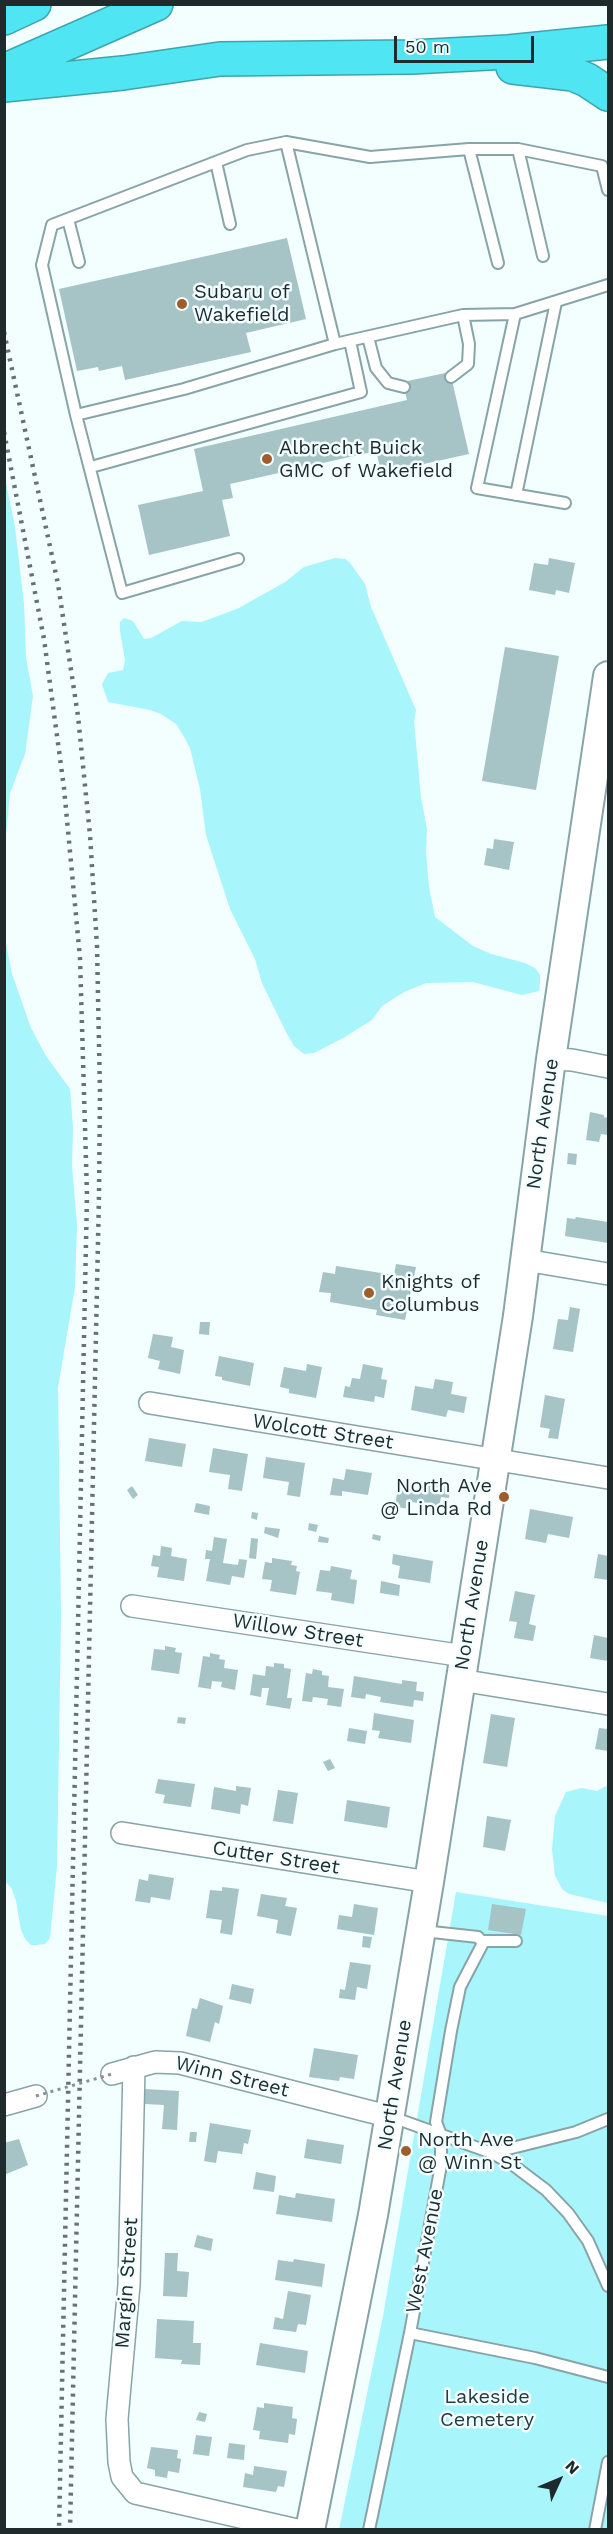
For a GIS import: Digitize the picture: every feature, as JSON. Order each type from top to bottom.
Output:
[{"type":"highway","points":[[4,18],[34,4]]},
{"type":"highway","points":[[4,71],[156,4]]},
{"type":"highway","points":[[4,85],[123,73],[219,59],[412,57],[508,52],[609,42]]},
{"type":"highway","points":[[412,57],[560,72],[587,80],[609,94]]},
{"type":"street","name":"North Avenue","points":[[310,2529],[391,2117],[429,1882],[496,1460],[551,1059],[609,676]]},
{"type":"street","points":[[551,1059],[572,1060],[609,1067]]},
{"type":"street","points":[[525,1260],[609,1274]]},
{"type":"street","name":"Wolcott Street","points":[[150,1403],[609,1478]]},
{"type":"street","name":"Willow Street","points":[[132,1606],[462,1668],[609,1704]]},
{"type":"street","name":"Cutter Street","points":[[122,1833],[429,1882]]},
{"type":"street","name":"Winn Street","points":[[112,2074],[155,2062],[180,2063],[391,2117]]},
{"type":"street","name":"Margin Street","points":[[134,2067],[129,2285],[117,2419],[120,2470],[124,2481],[135,2493],[297,2529]]},
{"type":"street","points":[[4,2105],[36,2096]]},
{"type":"lane","points":[[286,142],[335,344]]},
{"type":"lane","points":[[238,559],[122,593],[76,415],[42,265],[52,225],[247,150],[286,142],[370,156],[469,149],[518,149],[602,166],[609,190]]},
{"type":"lane","points":[[469,149],[498,263]]},
{"type":"lane","points":[[518,149],[543,256]]},
{"type":"lane","points":[[216,162],[230,224]]},
{"type":"lane","points":[[68,219],[79,262]]},
{"type":"lane","points":[[76,415],[184,389],[335,344],[463,315],[515,314],[609,285]]},
{"type":"lane","points":[[516,495],[556,302]]},
{"type":"lane","points":[[515,314],[477,488],[565,503]]},
{"type":"lane","points":[[451,376],[468,364],[469,344],[463,315]]},
{"type":"lane","points":[[368,337],[376,368],[388,383],[404,387]]},
{"type":"lane","points":[[91,466],[361,392],[350,341]]},
{"type":"lane","points":[[420,1930],[478,1937],[483,1941],[516,1941]]},
{"type":"lane","name":"West Avenue","points":[[369,2529],[410,2333],[441,2164],[441,2135],[436,2122],[460,1987],[483,1941]]},
{"type":"lane","points":[[391,2117],[492,2153],[513,2165],[546,2190],[568,2213],[588,2241],[609,2286]]},
{"type":"lane","points":[[492,2153],[576,2132],[609,2119]]},
{"type":"lane","points":[[410,2333],[534,2358],[609,2377]]},
{"type":"lane","points":[[595,2529],[609,2462]]},
{"type":"path","points":[[36,2096],[112,2074]]},
{"type":"green space","points":[[5,478],[15,527],[24,604],[26,658],[33,696],[25,754],[10,793],[5,845]]},
{"type":"green space","points":[[335,558],[345,559],[350,563],[365,584],[371,607],[416,710],[414,721],[421,798],[427,829],[429,887],[435,917],[473,946],[535,968],[540,975],[540,982],[539,991],[522,995],[473,982],[426,983],[404,992],[382,1006],[372,1020],[343,1038],[314,1053],[304,1054],[294,1046],[285,1030],[262,983],[255,959],[230,909],[206,835],[200,789],[190,748],[183,735],[176,724],[161,714],[108,702],[102,684],[108,673],[123,670],[125,660],[120,622],[124,618],[133,621],[144,639],[151,638],[182,621],[202,622],[239,608],[285,582],[304,567]]},
{"type":"green space","points":[[5,939],[12,974],[31,1028],[46,1056],[70,1089],[73,1128],[72,1166],[77,1225],[75,1287],[58,1387],[61,1616],[57,1866],[50,1938],[45,1944],[36,1945],[31,1945],[26,1940],[21,1930],[12,1889],[4,1880]]},
{"type":"green space","points":[[606,1786],[608,1788],[608,1903],[569,1894],[563,1890],[555,1876],[552,1849],[555,1816],[566,1792],[582,1788],[597,1791]]},
{"type":"green space","name":"Lakeside Cemetery","points":[[456,1892],[608,1916],[608,2529],[339,2530],[383,2316]]},
{"type":"building","name":"Subaru of Wakefield","points":[[287,238],[306,319],[246,333],[251,352],[125,380],[122,366],[99,371],[98,367],[77,371],[59,289]]},
{"type":"building","name":"Albrecht Buick GMC of Wakefield","points":[[450,372],[469,454],[392,471],[391,465],[380,467],[376,451],[230,484],[233,498],[222,500],[230,536],[149,555],[138,505],[203,491],[194,449],[407,400],[403,382]]},
{"type":"building","points":[[549,558],[575,563],[569,593],[556,590],[555,595],[529,590],[534,563],[548,565]]},
{"type":"building","points":[[505,647],[559,656],[536,790],[482,781]]},
{"type":"building","points":[[494,839],[514,842],[509,870],[484,865],[487,848],[493,849]]},
{"type":"building","points":[[590,1112],[608,1118],[608,1135],[601,1134],[599,1142],[586,1140]]},
{"type":"building","points":[[568,1153],[577,1154],[576,1165],[567,1164]]},
{"type":"building","points":[[576,1217],[608,1222],[608,1243],[565,1236],[567,1218],[575,1219]]},
{"type":"building","name":"Knights of Columbus","points":[[396,1264],[416,1267],[405,1320],[376,1315],[377,1310],[330,1302],[331,1293],[319,1292],[323,1272],[335,1274],[336,1266],[394,1275]]},
{"type":"building","points":[[570,1307],[580,1309],[573,1352],[553,1349],[558,1319],[568,1320]]},
{"type":"building","points":[[200,1322],[210,1322],[209,1335],[199,1334]]},
{"type":"building","points":[[153,1334],[173,1337],[171,1347],[184,1350],[180,1374],[158,1369],[160,1361],[148,1358]]},
{"type":"building","points":[[219,1356],[254,1363],[250,1386],[222,1380],[222,1377],[215,1376]]},
{"type":"building","points":[[307,1364],[322,1367],[316,1398],[289,1393],[289,1389],[280,1387],[284,1367],[306,1371]]},
{"type":"building","points":[[363,1364],[383,1368],[381,1379],[387,1380],[384,1398],[375,1396],[374,1402],[343,1397],[345,1386],[350,1387],[352,1378],[360,1379]]},
{"type":"building","points":[[435,1379],[453,1382],[451,1394],[467,1397],[464,1413],[448,1410],[446,1417],[411,1410],[415,1386],[433,1389]]},
{"type":"building","points":[[545,1395],[565,1399],[558,1439],[548,1438],[550,1429],[540,1427]]},
{"type":"building","points":[[149,1438],[186,1444],[182,1467],[145,1461]]},
{"type":"building","points":[[213,1448],[248,1454],[242,1491],[228,1489],[230,1475],[209,1472]]},
{"type":"building","points":[[266,1457],[305,1463],[300,1497],[287,1495],[289,1482],[263,1478]]},
{"type":"building","points":[[346,1469],[372,1473],[368,1495],[342,1491],[342,1496],[330,1495],[333,1478],[344,1480]]},
{"type":"building","points":[[420,1481],[450,1486],[449,1498],[441,1497],[439,1507],[412,1502],[411,1509],[395,1507],[398,1487],[418,1490]]},
{"type":"building","points":[[132,1486],[138,1495],[133,1499],[127,1490]]},
{"type":"building","points":[[196,1503],[210,1506],[209,1515],[194,1512]]},
{"type":"building","points":[[530,1509],[573,1517],[569,1538],[548,1534],[546,1543],[525,1539]]},
{"type":"building","points":[[252,1512],[258,1513],[257,1520],[251,1518]]},
{"type":"building","points":[[309,1523],[318,1525],[316,1532],[308,1530]]},
{"type":"building","points":[[265,1527],[280,1529],[278,1538],[264,1533]]},
{"type":"building","points":[[373,1534],[381,1536],[380,1541],[372,1539]]},
{"type":"building","points":[[319,1536],[329,1538],[328,1543],[318,1542]]},
{"type":"building","points":[[214,1537],[227,1539],[223,1563],[238,1565],[239,1559],[247,1560],[244,1578],[232,1576],[230,1585],[206,1581],[210,1559],[205,1559],[206,1550],[212,1551]]},
{"type":"building","points":[[251,1538],[258,1539],[256,1559],[249,1558]]},
{"type":"building","points":[[161,1546],[172,1548],[171,1556],[187,1559],[184,1581],[157,1577],[159,1567],[151,1566],[153,1555],[160,1556]]},
{"type":"building","points":[[393,1554],[433,1561],[430,1583],[398,1578],[400,1566],[392,1564]]},
{"type":"building","points":[[598,1554],[608,1556],[608,1580],[594,1578]]},
{"type":"building","points":[[272,1558],[292,1561],[291,1565],[297,1566],[296,1571],[300,1572],[296,1595],[270,1591],[272,1580],[262,1579],[265,1562],[272,1563]]},
{"type":"building","points":[[331,1566],[352,1570],[350,1579],[357,1580],[354,1604],[331,1600],[332,1593],[316,1591],[320,1570],[330,1571]]},
{"type":"building","points":[[381,1581],[400,1585],[399,1596],[380,1593]]},
{"type":"building","points":[[515,1591],[535,1595],[529,1624],[536,1626],[533,1641],[514,1638],[517,1622],[509,1621]]},
{"type":"building","points":[[594,1635],[608,1638],[608,1661],[590,1658]]},
{"type":"building","points":[[165,1646],[176,1648],[175,1652],[182,1653],[179,1674],[151,1670],[154,1649],[165,1650]]},
{"type":"building","points":[[210,1653],[220,1655],[219,1659],[225,1660],[224,1668],[238,1670],[235,1690],[221,1687],[222,1682],[212,1681],[211,1689],[198,1687],[203,1656],[210,1657]]},
{"type":"building","points":[[274,1663],[284,1664],[284,1668],[291,1669],[287,1698],[292,1698],[290,1709],[266,1705],[269,1688],[262,1688],[261,1697],[250,1695],[253,1674],[265,1676],[266,1666],[274,1667]]},
{"type":"building","points":[[313,1669],[322,1671],[322,1675],[329,1676],[328,1687],[344,1689],[341,1707],[327,1705],[328,1699],[313,1697],[312,1702],[302,1701],[306,1673],[312,1674]]},
{"type":"building","points":[[354,1676],[402,1684],[402,1680],[417,1682],[416,1691],[424,1692],[423,1701],[414,1700],[413,1707],[380,1702],[381,1697],[366,1694],[365,1699],[351,1697]]},
{"type":"building","points":[[374,1713],[414,1720],[411,1743],[378,1738],[380,1731],[372,1730]]},
{"type":"building","points":[[491,1714],[515,1718],[507,1767],[483,1763]]},
{"type":"building","points":[[178,1717],[186,1718],[185,1724],[177,1723]]},
{"type":"building","points":[[349,1728],[367,1731],[365,1744],[347,1741]]},
{"type":"building","points":[[599,1728],[608,1729],[608,1751],[595,1749]]},
{"type":"building","points":[[330,1759],[335,1768],[328,1771],[323,1762]]},
{"type":"building","points":[[158,1779],[195,1784],[191,1807],[163,1803],[165,1795],[155,1793]]},
{"type":"building","points":[[236,1786],[251,1788],[248,1806],[241,1804],[240,1814],[211,1809],[214,1787],[236,1791]]},
{"type":"building","points":[[278,1790],[298,1793],[293,1824],[273,1821]]},
{"type":"building","points":[[347,1800],[390,1807],[387,1828],[344,1821]]},
{"type":"building","points":[[487,1816],[511,1820],[505,1851],[483,1847]]},
{"type":"building","points":[[149,1874],[174,1878],[170,1900],[151,1897],[150,1903],[135,1901],[139,1879],[148,1881]]},
{"type":"building","points":[[222,1887],[239,1889],[232,1935],[220,1933],[222,1920],[206,1918],[210,1890],[222,1891]]},
{"type":"building","points":[[261,1894],[287,1898],[285,1906],[297,1908],[291,1936],[276,1933],[278,1920],[257,1916]]},
{"type":"building","points":[[354,1904],[378,1908],[374,1935],[337,1929],[339,1915],[352,1917]]},
{"type":"building","points":[[492,1904],[526,1909],[521,1935],[488,1930]]},
{"type":"building","points":[[363,1936],[372,1937],[370,1948],[362,1947]]},
{"type":"building","points":[[350,1962],[371,1965],[367,1989],[357,1987],[355,2000],[339,1998],[340,1989],[345,1990]]},
{"type":"building","points":[[232,1984],[254,1989],[251,2004],[229,1999]]},
{"type":"building","points":[[200,1998],[223,2006],[219,2024],[215,2022],[210,2042],[186,2036],[192,2008],[197,2009]]},
{"type":"building","points":[[314,2048],[358,2055],[354,2079],[340,2077],[339,2081],[309,2077]]},
{"type":"building","points":[[145,2089],[179,2091],[177,2130],[162,2129],[164,2105],[144,2104]]},
{"type":"building","points":[[210,2123],[251,2130],[248,2144],[244,2143],[242,2154],[218,2151],[216,2163],[204,2161]]},
{"type":"building","points":[[190,2132],[197,2132],[196,2142],[189,2142]]},
{"type":"building","points":[[19,2139],[28,2165],[4,2175],[4,2143]]},
{"type":"building","points":[[307,2139],[344,2145],[341,2164],[304,2158]]},
{"type":"building","points":[[256,2172],[276,2176],[274,2192],[253,2189]]},
{"type":"building","points":[[296,2193],[335,2199],[332,2222],[276,2214],[279,2195],[295,2198]]},
{"type":"building","points":[[197,2235],[213,2239],[211,2251],[194,2247]]},
{"type":"building","points":[[165,2253],[178,2253],[177,2271],[189,2272],[187,2297],[163,2296]]},
{"type":"building","points":[[294,2259],[325,2264],[322,2287],[275,2280],[278,2260],[293,2262]]},
{"type":"building","points":[[288,2291],[311,2295],[306,2325],[298,2324],[296,2332],[273,2329],[275,2317],[283,2319]]},
{"type":"building","points":[[157,2319],[194,2321],[193,2343],[201,2343],[200,2365],[181,2364],[182,2360],[155,2358]]},
{"type":"building","points":[[260,2343],[308,2351],[305,2373],[256,2365]]},
{"type":"building","points":[[264,2403],[293,2407],[292,2418],[297,2419],[295,2435],[289,2434],[288,2443],[259,2439],[260,2431],[253,2430],[257,2407],[264,2408]]},
{"type":"building","points":[[199,2412],[207,2414],[205,2422],[196,2420]]},
{"type":"building","points":[[196,2435],[212,2437],[209,2456],[193,2454]]},
{"type":"building","points":[[229,2443],[245,2445],[244,2460],[227,2458]]},
{"type":"building","points":[[151,2447],[178,2450],[177,2458],[181,2459],[179,2473],[168,2471],[167,2478],[155,2476],[155,2470],[147,2468]]},
{"type":"building","points":[[254,2466],[287,2471],[284,2487],[278,2486],[276,2492],[243,2487],[245,2473],[253,2475]]},
{"type":"railway","points":[[4,332],[58,584],[78,716],[90,835],[97,946],[100,1093],[99,1195],[70,2530]]},
{"type":"railway","points":[[4,432],[44,639],[64,788],[80,958],[87,1195],[59,2530]]},
{"type":"place","name":"Subaru of Wakefield","points":[[182,304]]},
{"type":"place","name":"Albrecht Buick GMC of Wakefield","points":[[267,459]]},
{"type":"place","name":"Knights of Columbus","points":[[369,1293]]},
{"type":"place","name":"North Ave @ Linda Rd","points":[[504,1497]]},
{"type":"place","name":"North Ave @ Winn St","points":[[406,2151]]}]
